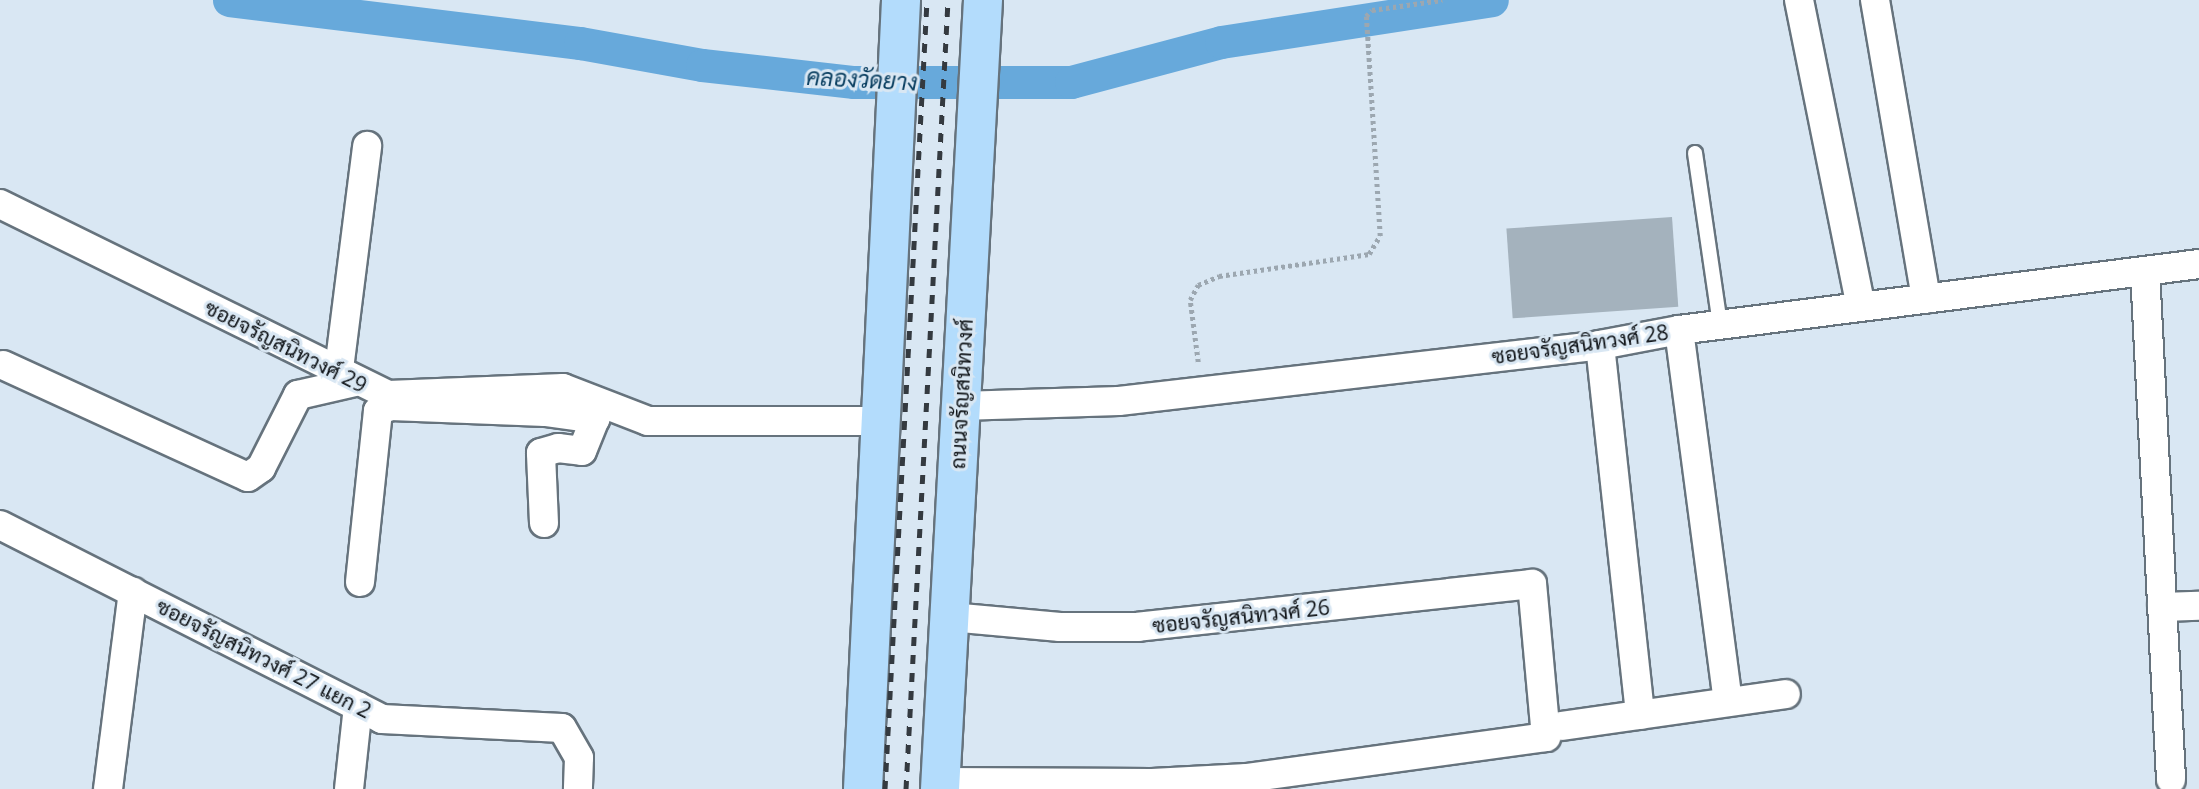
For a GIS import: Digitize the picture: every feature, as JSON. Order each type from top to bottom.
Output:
[{"type":"main road","points":[[863,789],[901,0]]},
{"type":"main road","name":"ถนนจรัญสนิทวงศ์","points":[[940,786],[983,0]]},
{"type":"street","points":[[1799,0],[1861,307]]},
{"type":"street","points":[[1875,0],[1926,299]]},
{"type":"street","points":[[3,365],[247,477],[261,468],[298,395],[347,376],[368,146]]},
{"type":"street","name":"ซอยจรัญสนิทวงศ์ 29","points":[[0,204],[388,395],[563,388],[581,391],[599,412],[648,421],[880,421]]},
{"type":"street","name":"ซอยจรัญสนิทวงศ์ 28","points":[[960,407],[1119,401],[1600,345],[1679,330],[2199,264]]},
{"type":"street","points":[[2145,271],[2171,779]]},
{"type":"street","points":[[1679,330],[1728,702]]},
{"type":"street","points":[[1600,345],[1640,715]]},
{"type":"street","points":[[360,582],[378,411],[391,406],[599,412],[582,451],[558,448],[541,453],[544,523]]},
{"type":"street","name":"ซอยจรัญสนิทวงศ์ 27 แยก 2","points":[[0,525],[382,719],[562,728],[579,758],[578,789]]},
{"type":"street","name":"ซอยจรัญสนิทวงศ์ 26","points":[[940,786],[1152,783],[1247,778],[1546,737],[1532,584],[1138,627],[1060,627],[950,617]]},
{"type":"street","points":[[108,789],[133,592]]},
{"type":"street","points":[[2162,607],[2199,606]]},
{"type":"street","points":[[1562,726],[1786,694]]},
{"type":"street","points":[[349,789],[358,706]]},
{"type":"lane","points":[[1695,153],[1720,325]]},
{"type":"path","points":[[1202,391],[1190,300],[1198,285],[1219,276],[1369,254],[1380,236],[1366,16],[1372,10],[1441,0]]},
{"type":"building","points":[[1672,217],[1678,307],[1513,318],[1506,229]]},
{"type":"waterway","name":"คลองวัดยาง","points":[[229,0],[580,43],[702,65],[854,82],[1071,82],[1221,42],[1492,0]]},
{"type":"railway","points":[[885,789],[927,0]]},
{"type":"railway","points":[[906,789],[948,0]]}]
